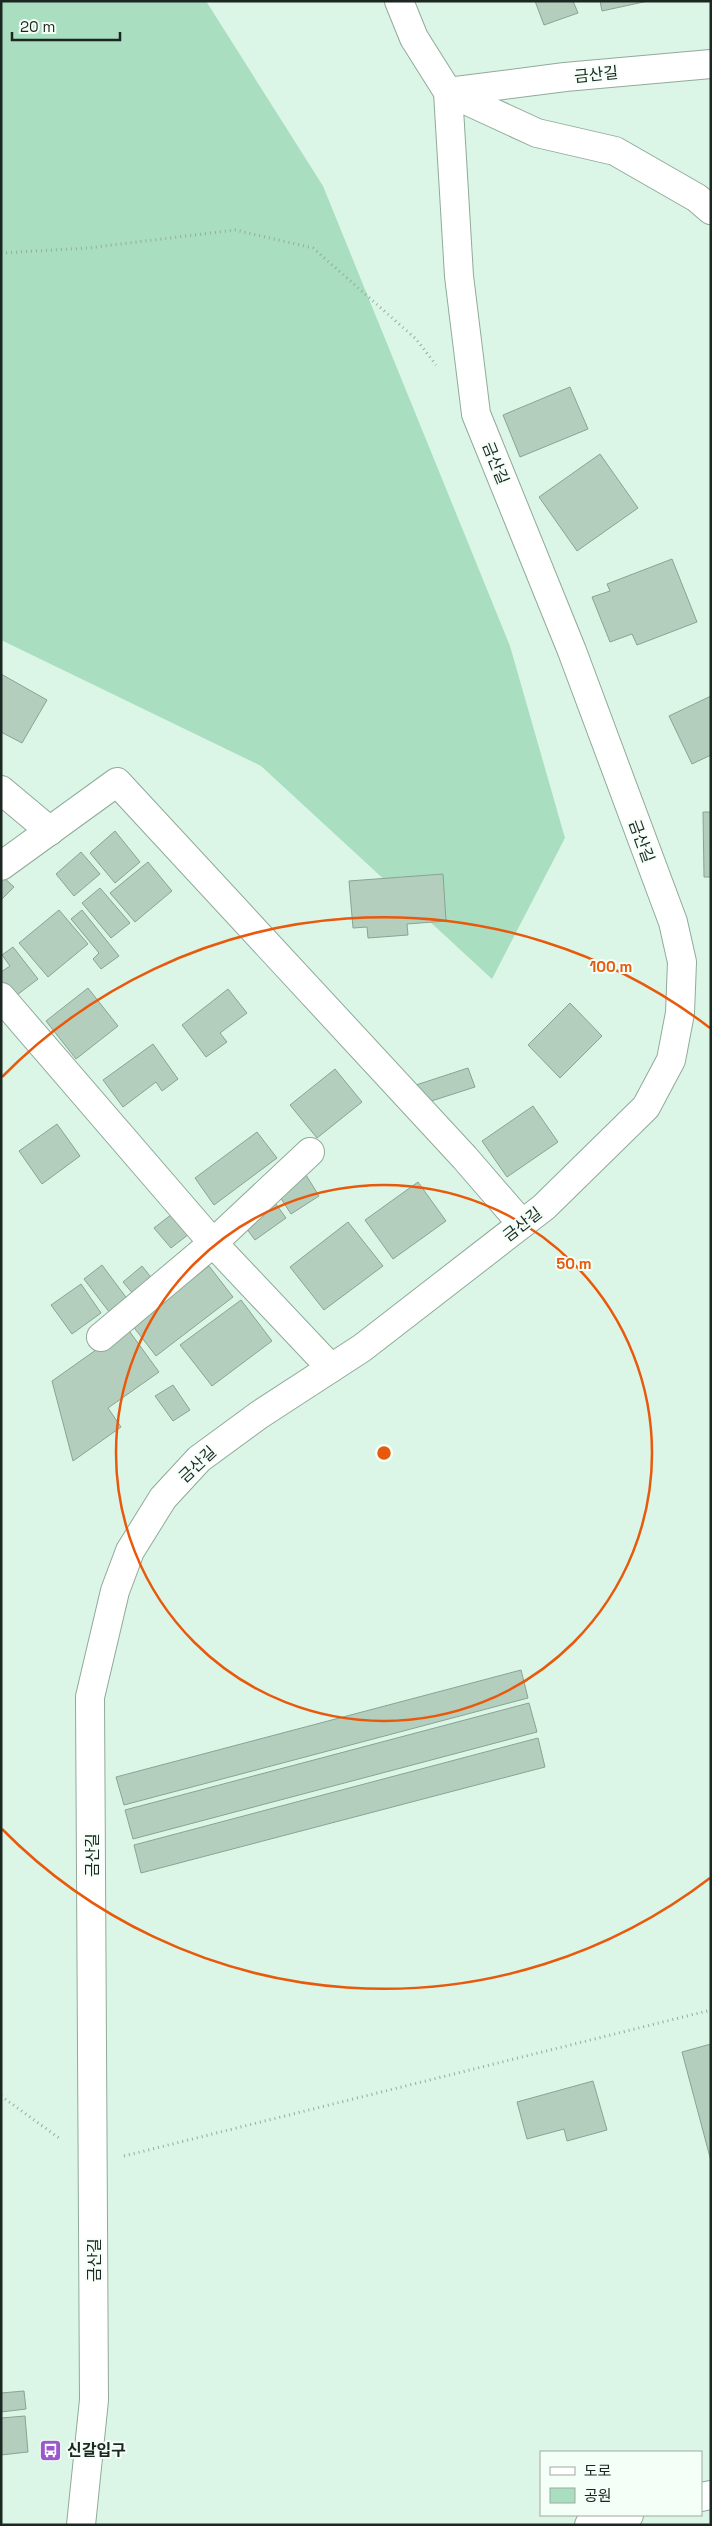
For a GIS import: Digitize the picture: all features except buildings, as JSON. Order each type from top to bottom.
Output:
[{"type":"street","points":[[399,1],[414,38],[448,92],[537,133],[615,151],[696,198],[711,210]]},
{"type":"street","name":"금산길","points":[[81,2525],[94,2400],[90,1697],[115,1592],[130,1551],[163,1498],[199,1459],[259,1415],[362,1348],[544,1207],[646,1106],[671,1060],[680,1013],[682,962],[673,922],[572,651],[476,414],[459,276],[448,92],[634,70],[711,64]]},
{"type":"street","points":[[1,866],[117,782],[465,1158],[522,1224]]},
{"type":"street","points":[[1,790],[50,831]]},
{"type":"street","points":[[1,997],[213,1243],[331,1368]]},
{"type":"street","points":[[101,1337],[213,1243],[310,1152]]},
{"type":"street","points":[[589,2525],[625,2516]]},
{"type":"path","points":[[1,253],[88,248],[235,230],[313,248],[416,339],[440,369]]},
{"type":"path","points":[[1,2096],[94,2163],[711,2010]]},
{"type":"green space","points":[[1,1],[206,1],[323,186],[510,646],[565,838],[492,979],[261,766],[1,640]]},
{"type":"place","name":"신갈입구","points":[[51,2450]]}]
